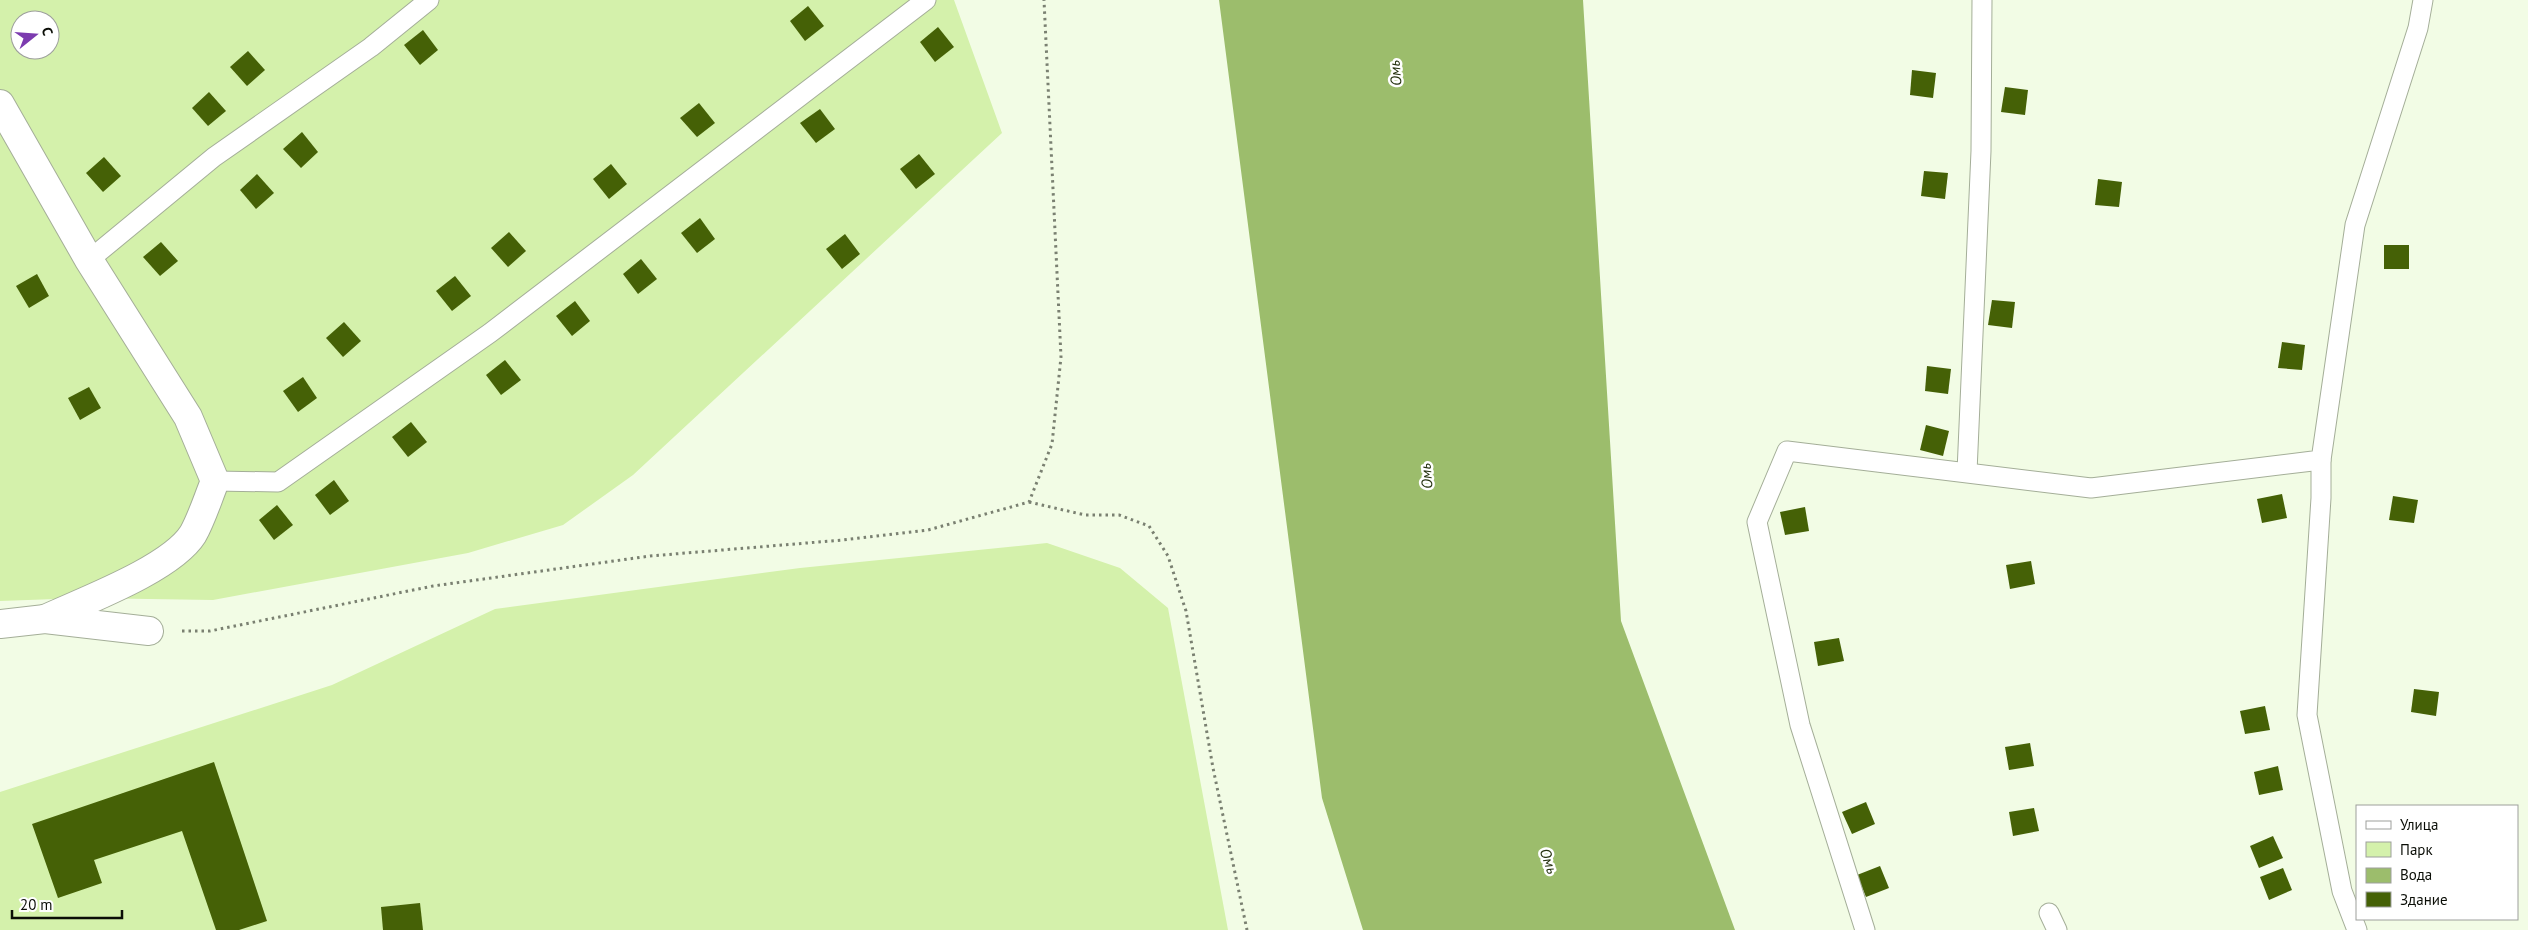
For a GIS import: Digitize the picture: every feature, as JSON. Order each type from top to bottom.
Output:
[{"type":"street","points":[[0,104],[89,260],[188,417],[215,481],[193,534],[175,555],[149,570],[45,619]]},
{"type":"street","points":[[0,624],[45,619],[149,631]]},
{"type":"lane","points":[[89,260],[214,157],[371,47],[429,0]]},
{"type":"lane","points":[[215,481],[278,482],[490,333],[926,0]]},
{"type":"lane","points":[[1967,472],[1981,151],[1982,0]]},
{"type":"lane","points":[[2356,930],[2342,891],[2307,715],[2321,498],[2321,460],[2354,225],[2418,28],[2423,0]]},
{"type":"lane","points":[[1865,930],[1800,725],[1757,522],[1788,451],[2090,488],[2321,460]]},
{"type":"path","points":[[1030,502],[1052,444],[1061,357],[1044,0]]},
{"type":"path","points":[[149,631],[210,631],[433,586],[650,556],[844,540],[928,530],[1030,502],[1085,515],[1118,515],[1149,526],[1168,556],[1186,611],[1213,768],[1247,930]]},
{"type":"green space","points":[[0,0],[954,0],[1002,133],[633,475],[563,525],[468,553],[213,600],[84,598],[0,601]]},
{"type":"green space","points":[[1047,543],[1120,568],[1168,608],[1228,930],[0,930],[0,792],[332,685],[495,609],[800,568]]},
{"type":"water","name":"Омь","points":[[1219,0],[1583,0],[1621,621],[1735,930],[1363,930],[1322,798]]},
{"type":"building","points":[[808,6],[824,26],[805,41],[790,21]]},
{"type":"building","points":[[938,27],[954,47],[935,62],[920,42]]},
{"type":"building","points":[[423,30],[438,50],[420,65],[404,45]]},
{"type":"building","points":[[248,51],[265,70],[247,86],[230,67]]},
{"type":"building","points":[[1912,70],[1936,73],[1933,98],[1910,95]]},
{"type":"building","points":[[2005,87],[2028,90],[2025,115],[2001,112]]},
{"type":"building","points":[[209,92],[226,111],[208,126],[192,108]]},
{"type":"building","points":[[699,103],[715,123],[697,137],[680,118]]},
{"type":"building","points":[[820,109],[835,129],[816,143],[800,123]]},
{"type":"building","points":[[302,132],[318,152],[301,168],[283,149]]},
{"type":"building","points":[[919,154],[935,174],[916,189],[900,169]]},
{"type":"building","points":[[104,157],[121,176],[103,192],[86,173]]},
{"type":"building","points":[[611,164],[627,184],[609,199],[593,179]]},
{"type":"building","points":[[1924,171],[1948,173],[1945,199],[1921,196]]},
{"type":"building","points":[[257,174],[274,193],[256,209],[240,190]]},
{"type":"building","points":[[2098,179],[2122,182],[2119,207],[2095,205]]},
{"type":"building","points":[[700,218],[715,239],[697,253],[681,233]]},
{"type":"building","points":[[509,232],[526,251],[508,267],[491,248]]},
{"type":"building","points":[[845,234],[860,254],[842,269],[826,249]]},
{"type":"building","points":[[161,242],[178,261],[160,276],[143,257]]},
{"type":"building","points":[[2384,245],[2409,245],[2409,269],[2384,269]]},
{"type":"building","points":[[641,259],[657,279],[638,294],[623,274]]},
{"type":"building","points":[[37,274],[49,296],[29,308],[16,286]]},
{"type":"building","points":[[455,276],[471,296],[452,311],[436,291]]},
{"type":"building","points":[[1992,300],[2015,302],[2012,328],[1988,325]]},
{"type":"building","points":[[575,301],[590,321],[572,336],[556,316]]},
{"type":"building","points":[[344,322],[361,341],[343,357],[326,338]]},
{"type":"building","points":[[2282,342],[2305,345],[2302,370],[2278,368]]},
{"type":"building","points":[[505,360],[521,380],[501,395],[486,375]]},
{"type":"building","points":[[1927,366],[1951,369],[1948,394],[1925,391]]},
{"type":"building","points":[[303,377],[317,398],[298,412],[283,391]]},
{"type":"building","points":[[89,387],[101,408],[80,420],[68,398]]},
{"type":"building","points":[[411,422],[427,442],[408,457],[392,437]]},
{"type":"building","points":[[1926,425],[1949,431],[1943,456],[1920,450]]},
{"type":"building","points":[[334,480],[349,501],[330,515],[315,495]]},
{"type":"building","points":[[2282,494],[2287,518],[2262,523],[2257,499]]},
{"type":"building","points":[[2393,496],[2418,500],[2414,523],[2389,520]]},
{"type":"building","points":[[277,505],[293,525],[274,540],[259,520]]},
{"type":"building","points":[[1805,507],[1809,531],[1785,535],[1780,512]]},
{"type":"building","points":[[2031,561],[2035,584],[2010,589],[2006,565]]},
{"type":"building","points":[[1839,638],[1844,661],[1818,666],[1814,642]]},
{"type":"building","points":[[2414,689],[2439,692],[2436,716],[2411,712]]},
{"type":"building","points":[[2265,706],[2270,730],[2245,734],[2240,711]]},
{"type":"building","points":[[2030,743],[2034,766],[2009,770],[2005,747]]},
{"type":"building","points":[[214,762],[267,921],[239,930],[216,930],[182,831],[94,860],[102,883],[58,898],[32,824]]},
{"type":"building","points":[[2278,766],[2283,790],[2259,795],[2254,772]]},
{"type":"building","points":[[1866,802],[1875,824],[1852,834],[1842,812]]},
{"type":"building","points":[[2034,808],[2039,831],[2013,836],[2009,812]]},
{"type":"building","points":[[2273,836],[2283,858],[2259,868],[2250,846]]},
{"type":"building","points":[[1880,866],[1889,888],[1866,897],[1857,875]]},
{"type":"building","points":[[2283,868],[2292,890],[2269,900],[2260,877]]},
{"type":"building","points":[[420,903],[423,930],[383,930],[381,907]]}]
